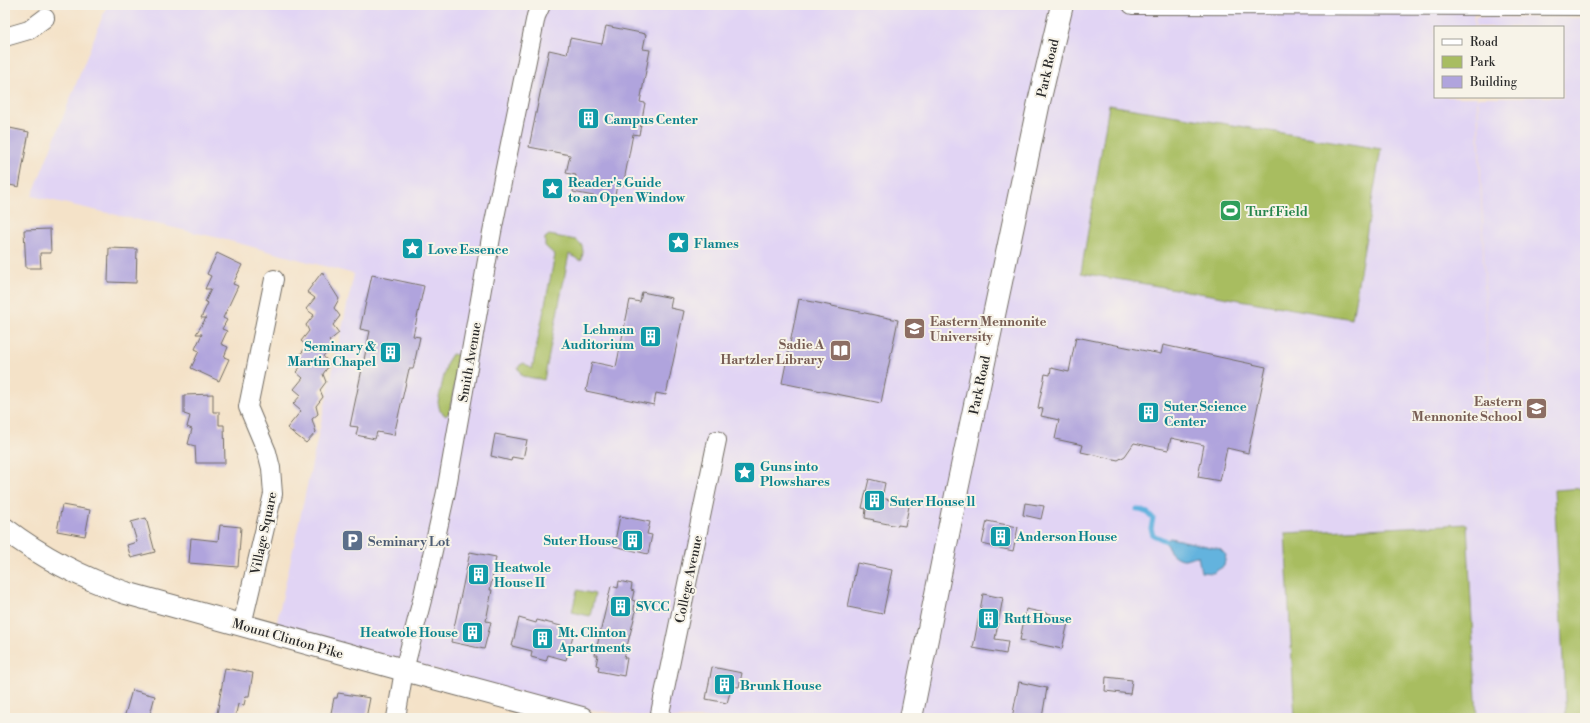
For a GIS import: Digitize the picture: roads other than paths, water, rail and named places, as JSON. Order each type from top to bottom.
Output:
[{"type":"street","name":"Smith Avenue","points":[[396,718],[404,670],[422,600],[446,492],[492,232],[521,85],[536,16],[541,5]]},
{"type":"street","name":"Park Road","points":[[911,718],[956,490],[1038,102],[1062,5]]},
{"type":"street","points":[[1132,5],[1585,6]]},
{"type":"street","points":[[5,37],[29,30],[45,18]]},
{"type":"street","name":"Village Square","points":[[242,625],[273,494],[271,468],[267,452],[248,407],[274,279]]},
{"type":"street","name":"College Avenue","points":[[659,718],[717,440]]},
{"type":"street","name":"Mount Clinton Pike","points":[[6,530],[49,559],[126,593],[582,718]]},
{"type":"water","points":[[1170,538],[1220,549],[1226,555],[1224,566],[1213,573],[1201,572],[1198,556],[1182,559],[1172,554],[1166,544],[1166,541]]},
{"type":"waterway","points":[[1137,509],[1148,513],[1153,518],[1151,529],[1153,535],[1166,541]]},
{"type":"place","name":"Campus Center","points":[[589,119]]},
{"type":"place","name":"Reader's Guide to an Open Window","points":[[552,189]]},
{"type":"place","name":"Turf Field","points":[[1231,211]]},
{"type":"place","name":"Flames","points":[[679,243]]},
{"type":"place","name":"Love Essence","points":[[412,249]]},
{"type":"place","name":"Eastern Mennonite University","points":[[914,328]]},
{"type":"place","name":"Lehman Auditorium","points":[[650,336]]},
{"type":"place","name":"Sadie A Hartzler Library","points":[[840,351]]},
{"type":"place","name":"Seminary & Martin Chapel","points":[[391,353]]},
{"type":"place","name":"Eastern Mennonite School","points":[[1537,408]]},
{"type":"place","name":"Suter Science Center","points":[[1149,413]]},
{"type":"place","name":"Guns into Plowshares","points":[[745,473]]},
{"type":"place","name":"Suter House ll","points":[[875,501]]},
{"type":"place","name":"Anderson House","points":[[1000,536]]},
{"type":"place","name":"Suter House","points":[[633,540]]},
{"type":"place","name":"Seminary Lot","points":[[352,541]]},
{"type":"place","name":"Heatwole House II","points":[[479,574]]},
{"type":"place","name":"SVCC","points":[[621,606]]},
{"type":"place","name":"Rutt House","points":[[989,618]]},
{"type":"place","name":"Heatwole House","points":[[473,632]]},
{"type":"place","name":"Mt. Clinton Apartments","points":[[543,639]]},
{"type":"place","name":"Brunk House","points":[[724,685]]}]
